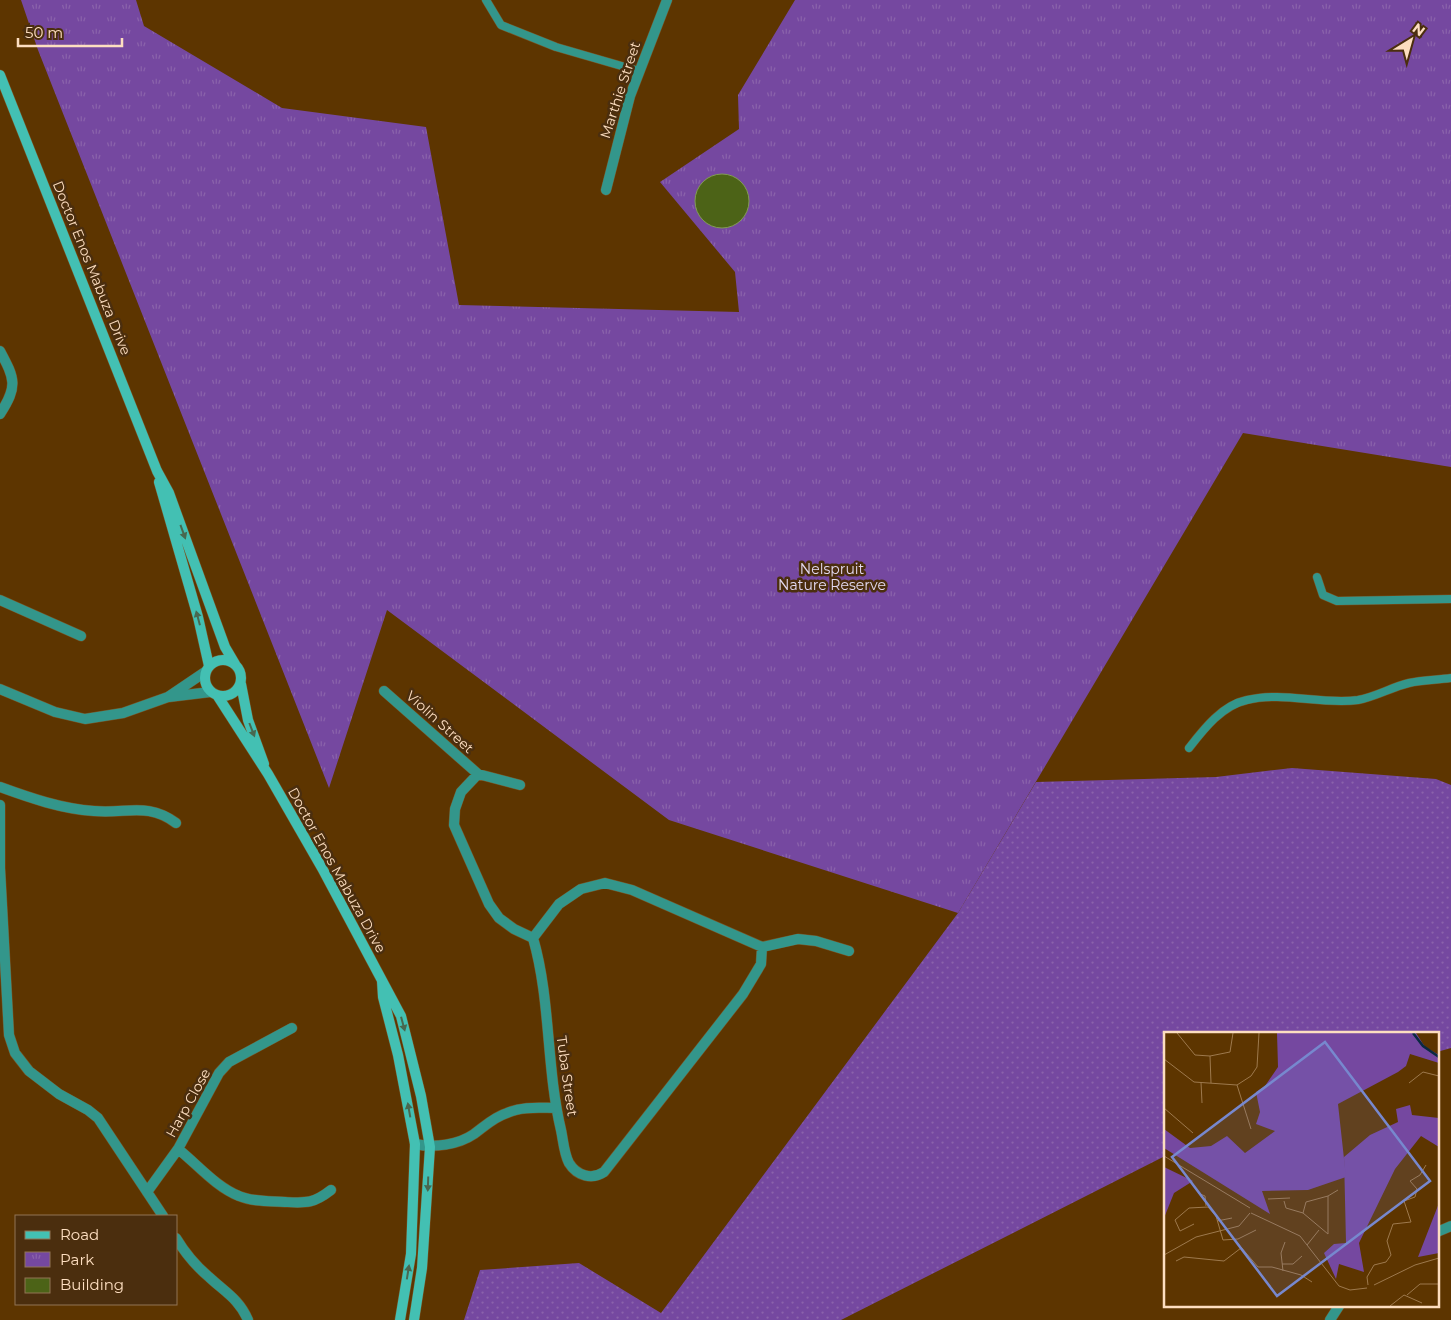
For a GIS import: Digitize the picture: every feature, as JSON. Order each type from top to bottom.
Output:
[{"type":"main road","name":"Doctor Enos Mabuza Drive","points":[[0,75],[157,471],[172,501],[225,647],[235,664]]},
{"type":"main road","name":"Doctor Enos Mabuza Drive","points":[[157,471],[207,669]]},
{"type":"main road","points":[[222,659],[235,664],[240,670],[241,684],[231,695],[214,694],[206,686],[207,669],[222,659]]},
{"type":"main road","name":"Doctor Enos Mabuza Drive","points":[[241,684],[248,720],[268,774]]},
{"type":"main road","name":"Doctor Enos Mabuza Drive","points":[[214,694],[268,774],[356,928],[401,1016],[421,1096],[430,1147],[422,1268],[414,1320]]},
{"type":"main road","name":"Doctor Enos Mabuza Drive","points":[[382,980],[383,997],[400,1063],[415,1144],[411,1254],[400,1320]]},
{"type":"street","name":"Marthie Street","points":[[606,190],[630,96],[666,0]]},
{"type":"street","points":[[0,351],[11,372],[14,385],[10,399],[0,414]]},
{"type":"street","points":[[0,600],[81,636]]},
{"type":"street","points":[[168,697],[207,669]]},
{"type":"street","points":[[0,689],[55,712],[85,719],[123,713],[168,697],[214,694]]},
{"type":"street","name":"Violin Street","points":[[384,691],[478,774],[520,785]]},
{"type":"street","points":[[478,774],[461,792],[455,809],[454,825],[489,904],[498,918],[514,929],[533,938],[559,904],[581,889],[605,884],[632,890],[762,947],[798,939],[816,941],[849,952]]},
{"type":"street","points":[[0,787],[47,802],[93,811],[152,810],[164,814],[176,823]]},
{"type":"street","points":[[0,805],[0,868],[9,1035],[15,1053],[28,1071],[59,1094],[88,1110],[98,1118],[162,1215]]},
{"type":"street","name":"Tuba Street","points":[[533,938],[540,962],[556,1108],[568,1162],[583,1175],[598,1176],[604,1172],[743,994],[761,964],[762,947]]},
{"type":"street","name":"Harp Close","points":[[147,1192],[178,1148],[219,1073],[229,1062],[292,1028]]},
{"type":"street","points":[[415,1144],[430,1147],[456,1142],[473,1135],[507,1112],[524,1108],[556,1108]]},
{"type":"street","points":[[178,1148],[226,1189],[239,1196],[256,1200],[308,1203],[319,1200],[331,1190]]},
{"type":"street","points":[[1438,1232],[1451,1226]]},
{"type":"street","points":[[178,1241],[195,1264],[241,1305],[248,1320]]},
{"type":"street","points":[[1330,1320],[1338,1308]]},
{"type":"lane","points":[[486,0],[501,25],[556,47],[639,71]]},
{"type":"lane","points":[[1317,577],[1323,595],[1337,600],[1451,599]]},
{"type":"lane","points":[[1189,748],[1211,722],[1224,711],[1246,700],[1283,698],[1332,702],[1361,699],[1411,682],[1451,678]]},
{"type":"green space","name":"Nelspruit Nature Reserve","points":[[21,0],[136,0],[144,26],[282,108],[426,127],[459,305],[739,312],[735,272],[660,182],[739,129],[738,95],[795,0],[1451,0],[1451,467],[1243,433],[958,913],[669,820],[387,610],[329,788],[38,50]]},
{"type":"green space","points":[[1292,768],[1436,779],[1451,785],[1451,1048],[1438,1052],[1438,1032],[1164,1032],[1164,1157],[841,1320],[464,1320],[480,1270],[579,1263],[661,1313],[958,913],[1036,782],[1216,777]]},
{"type":"building","points":[[722,174],[732,176],[741,182],[747,191],[749,201],[747,211],[741,220],[732,226],[722,228],[712,226],[703,220],[697,211],[695,201],[697,191],[703,182],[712,176]]}]
